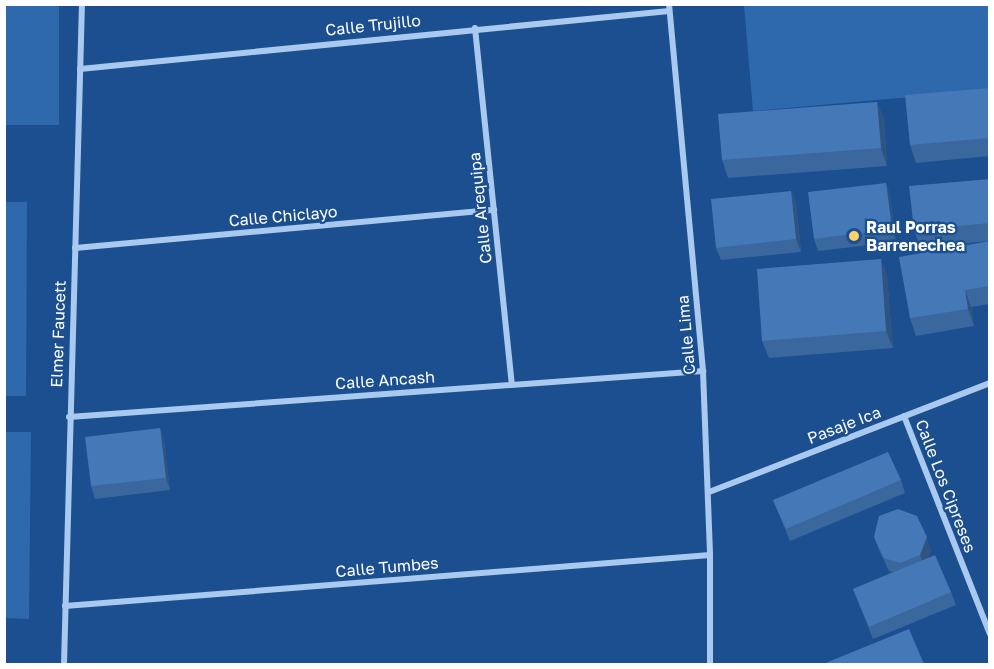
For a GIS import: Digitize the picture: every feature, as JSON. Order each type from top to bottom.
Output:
[{"type":"street","name":"Elmer Faucett","points":[[64,664],[82,4]]},
{"type":"street","name":"Calle Trujillo","points":[[80,69],[669,8]]},
{"type":"street","name":"Calle Lima","points":[[669,8],[703,371],[709,492],[710,664]]},
{"type":"street","name":"Calle Arequipa","points":[[474,28],[512,384]]},
{"type":"street","name":"Calle Chiclayo","points":[[75,249],[494,210]]},
{"type":"street","name":"Calle Ancash","points":[[69,417],[703,371]]},
{"type":"street","name":"Pasaje Ica","points":[[709,492],[990,383]]},
{"type":"street","name":"Calle Los Cipreses","points":[[904,416],[990,634]]},
{"type":"street","name":"Calle Tumbes","points":[[65,606],[710,555]]},
{"type":"shaded area","points":[[5,4],[59,5],[59,125],[5,125]]},
{"type":"shaded area","points":[[744,5],[989,5],[989,90],[753,111]]},
{"type":"shaded area","points":[[5,202],[27,202],[26,396],[5,396]]},
{"type":"shaded area","points":[[5,432],[31,432],[29,619],[5,618]]},
{"type":"building","points":[[990,88],[990,138],[910,145],[905,95]]},
{"type":"building","points":[[877,102],[881,148],[722,160],[718,114]]},
{"type":"building","points":[[990,179],[990,223],[914,230],[909,186]]},
{"type":"building","points":[[886,183],[892,229],[814,239],[808,192]]},
{"type":"building","points":[[791,191],[796,239],[716,248],[711,199]]},
{"type":"building","points":[[990,241],[990,286],[965,290],[968,309],[910,318],[899,257]]},
{"type":"building","points":[[881,259],[886,331],[762,341],[757,269]]},
{"type":"building","points":[[160,428],[166,478],[91,486],[85,437]]},
{"type":"building","points":[[888,452],[901,480],[786,529],[773,500]]},
{"type":"building","points":[[898,509],[917,516],[927,537],[920,555],[900,563],[884,558],[874,537],[879,516]]},
{"type":"building","points":[[935,555],[951,592],[869,627],[853,589]]},
{"type":"building","points":[[909,629],[924,664],[823,664]]},
{"type":"place","name":"Raul Porras Barrenechea","points":[[854,236]]}]
